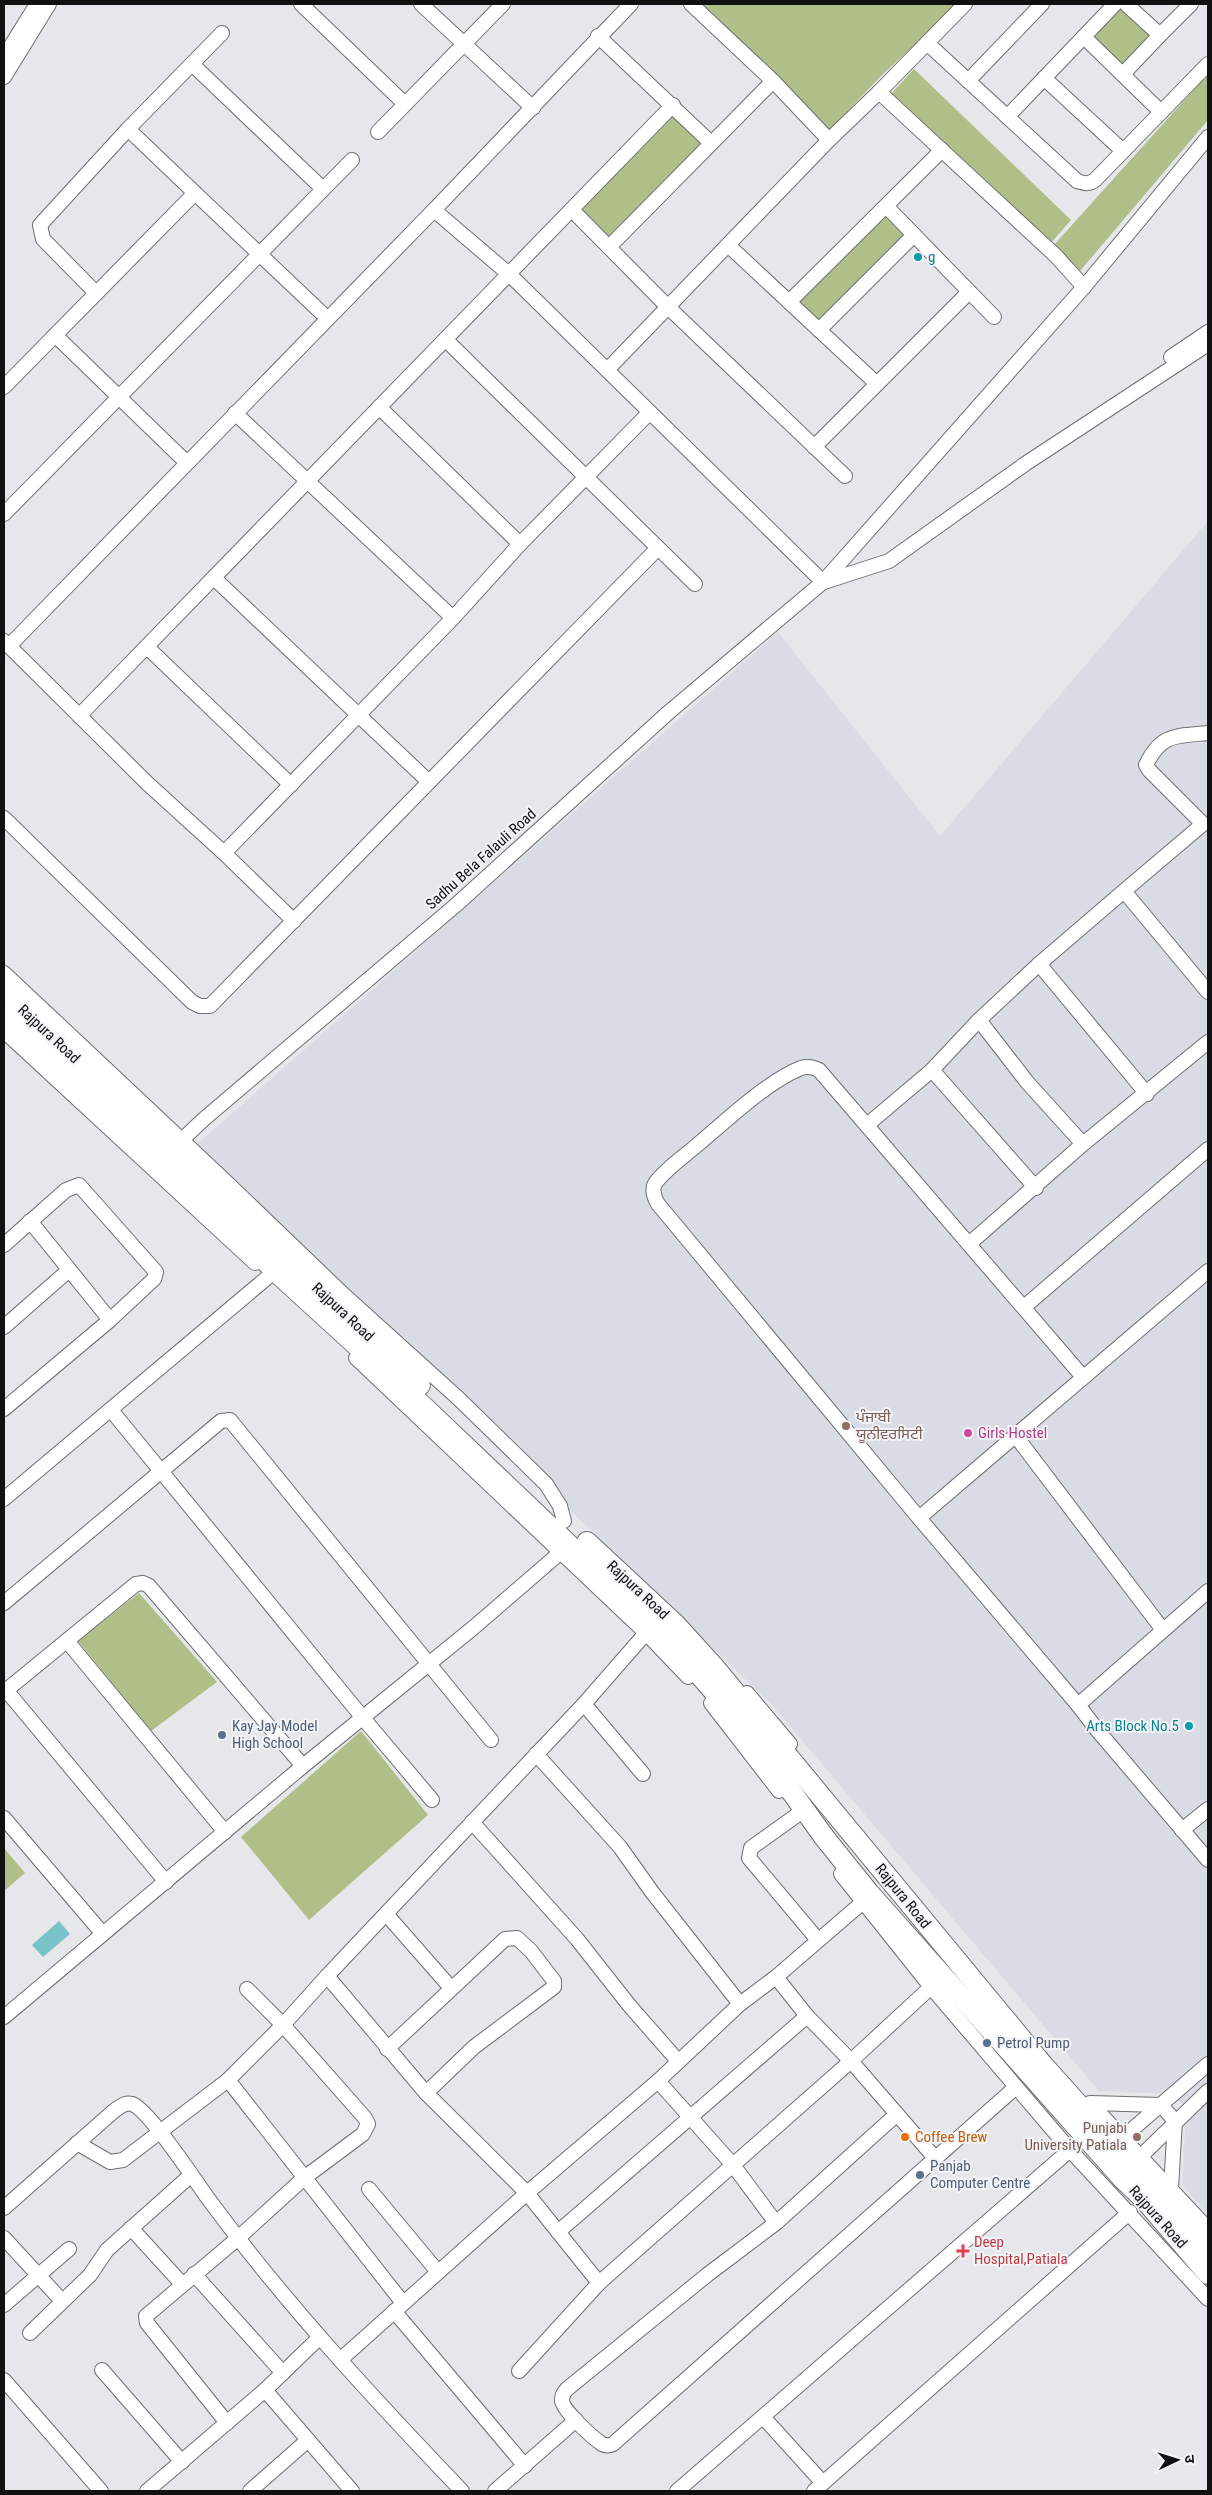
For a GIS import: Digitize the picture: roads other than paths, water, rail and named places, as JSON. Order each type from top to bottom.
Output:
[{"type":"highway","name":"Rajpura Road","points":[[4,991],[171,1150],[235,1230],[564,1521],[675,1624],[715,1668],[1043,2065],[1208,2249]]},
{"type":"highway","points":[[4,1016],[171,1150]]},
{"type":"highway","name":"Rajpura Road","points":[[278,1269],[668,1639],[706,1680],[742,1731],[869,1893],[1001,2044],[1144,2200],[1208,2274]]},
{"type":"street","points":[[4,58],[37,4]]},
{"type":"street","points":[[4,77],[49,4]]},
{"type":"street","points":[[300,4],[405,104]]},
{"type":"street","points":[[421,4],[532,108]]},
{"type":"street","points":[[378,132],[502,4]]},
{"type":"street","points":[[294,921],[6,644],[434,210],[598,36],[631,4]]},
{"type":"street","points":[[691,4],[773,81],[829,140]]},
{"type":"street","points":[[607,370],[829,140],[965,4]]},
{"type":"street","points":[[968,81],[1042,4]]},
{"type":"street","points":[[1007,117],[1115,4]]},
{"type":"street","points":[[1126,4],[1160,35]]},
{"type":"street","points":[[1123,74],[1192,4]]},
{"type":"street","points":[[96,293],[43,238],[40,225],[128,129],[222,33]]},
{"type":"street","points":[[598,36],[711,143]]},
{"type":"street","points":[[1084,37],[1161,112]]},
{"type":"street","points":[[927,43],[1077,181],[1084,183],[1090,183],[1095,180],[1208,64]]},
{"type":"street","points":[[192,64],[322,189]]},
{"type":"street","points":[[1044,78],[1124,151]]},
{"type":"street","points":[[609,247],[773,81]]},
{"type":"street","points":[[879,92],[1056,256],[1084,287]]},
{"type":"street","points":[[79,716],[510,275],[673,105]]},
{"type":"street","points":[[128,129],[327,318]]},
{"type":"street","points":[[823,582],[1084,287],[1208,137]]},
{"type":"street","points":[[789,302],[942,150]]},
{"type":"street","points":[[4,514],[258,253],[352,160]]},
{"type":"street","points":[[4,386],[195,193]]},
{"type":"street","points":[[886,206],[994,317]]},
{"type":"street","points":[[434,210],[510,275],[823,582]]},
{"type":"street","points":[[572,210],[668,307],[845,476]]},
{"type":"street","points":[[819,330],[914,235]]},
{"type":"street","points":[[728,245],[877,384]]},
{"type":"street","points":[[814,447],[969,292]]},
{"type":"street","points":[[955,508],[1208,332]]},
{"type":"street","points":[[55,335],[186,462]]},
{"type":"street","points":[[446,340],[695,584]]},
{"type":"street","points":[[823,582],[861,570],[873,564],[884,552],[1025,464],[1208,344]]},
{"type":"street","points":[[379,408],[520,544]]},
{"type":"street","points":[[235,413],[453,618]]},
{"type":"street","points":[[224,853],[453,618],[520,544],[649,413]]},
{"type":"street","points":[[4,818],[192,1002],[200,1006],[213,1004],[658,548]]},
{"type":"street","points":[[214,578],[429,782]]},
{"type":"street","name":"Sadhu Bela Falauli Road","points":[[171,1150],[211,1113],[456,905],[676,706],[823,582]]},
{"type":"street","points":[[147,647],[291,785]]},
{"type":"street","points":[[867,1125],[932,1070],[979,1020],[1039,964],[1124,891],[1205,826],[1153,776],[1146,764],[1152,751],[1160,742],[1208,733]]},
{"type":"street","points":[[1124,891],[1208,992]]},
{"type":"street","points":[[1039,964],[1147,1094]]},
{"type":"street","points":[[4,973],[171,1150],[546,1484],[560,1506],[564,1521]]},
{"type":"street","points":[[979,1020],[1027,1082],[1082,1144]]},
{"type":"street","points":[[4,1031],[278,1269],[561,1552],[646,1633],[742,1731],[797,1815],[931,1987],[1070,2150],[1092,2165],[1130,2212],[1208,2298]]},
{"type":"street","points":[[969,1244],[1036,1188],[1082,1144],[1147,1094],[1208,1042]]},
{"type":"street","points":[[1083,1376],[867,1125],[819,1070],[814,1067],[801,1068],[764,1090],[679,1160],[656,1182],[654,1196],[919,1518],[1208,1860]]},
{"type":"street","points":[[932,1070],[1036,1188]]},
{"type":"street","points":[[1024,1307],[1208,1149]]},
{"type":"street","points":[[4,1244],[66,1190],[79,1185],[154,1268],[156,1276],[110,1320],[4,1409]]},
{"type":"street","points":[[30,1221],[110,1320]]},
{"type":"street","points":[[4,1499],[278,1269]]},
{"type":"street","points":[[4,1327],[69,1270]]},
{"type":"street","points":[[919,1518],[1208,1271]]},
{"type":"street","points":[[111,1410],[432,1800]]},
{"type":"street","points":[[4,1604],[221,1421],[230,1420],[491,1740]]},
{"type":"street","points":[[1014,1436],[1164,1630]]},
{"type":"street","points":[[4,2017],[303,1766],[428,1665],[561,1552]]},
{"type":"street","points":[[166,1882],[5,1691],[136,1584],[146,1584],[303,1766]]},
{"type":"street","points":[[1078,1705],[1208,1591]]},
{"type":"street","points":[[77,2143],[110,2162],[118,2162],[228,2080],[283,2025],[326,1976],[386,1915],[584,1704],[646,1633]]},
{"type":"street","points":[[67,1641],[225,1832]]},
{"type":"street","points":[[715,1668],[746,1692],[760,1706],[910,1897],[991,1993],[1122,2139],[1171,2188],[1208,2229]]},
{"type":"street","points":[[584,1704],[643,1774]]},
{"type":"street","points":[[536,1754],[620,1847],[652,1892],[740,2004]]},
{"type":"street","points":[[1182,1830],[1208,1809]]},
{"type":"street","points":[[797,1815],[751,1848],[749,1858],[818,1940]]},
{"type":"street","points":[[4,1818],[103,1934]]},
{"type":"street","points":[[472,1822],[577,1939],[629,2005],[678,2061]]},
{"type":"street","points":[[340,2360],[527,2193],[658,2081],[740,2004],[863,1902]]},
{"type":"street","points":[[386,1915],[451,1988]]},
{"type":"street","points":[[387,2049],[505,1939],[517,1938],[532,1951],[554,1980],[554,1986],[548,1993],[474,2047],[426,2093]]},
{"type":"street","points":[[326,1976],[426,2093],[527,2193],[599,2283]]},
{"type":"street","points":[[776,1976],[807,2016],[851,2061],[935,2158]]},
{"type":"street","points":[[519,2371],[599,2283],[851,2061],[931,1987]]},
{"type":"street","points":[[227,2423],[146,2319],[147,2314],[237,2239],[304,2178],[363,2134],[368,2124],[365,2118],[283,2025],[247,1989]]},
{"type":"street","points":[[558,2232],[689,2116],[807,2016]]},
{"type":"street","points":[[1122,2139],[1208,2064]]},
{"type":"street","points":[[228,2080],[304,2178],[398,2307],[525,2466]]},
{"type":"street","points":[[658,2081],[733,2165],[776,2223]]},
{"type":"street","points":[[897,2114],[776,2223],[707,2275],[567,2389],[562,2401],[567,2411],[600,2443],[608,2446],[614,2444],[1016,2086]]},
{"type":"street","points":[[1140,2157],[1208,2091]]},
{"type":"street","points":[[1090,2103],[1161,2105],[1175,2122],[1171,2188]]},
{"type":"street","points":[[4,2208],[114,2110],[127,2104],[133,2104],[141,2110],[160,2132],[237,2239],[320,2337],[368,2393],[462,2491]]},
{"type":"street","points":[[677,2491],[1070,2150]]},
{"type":"street","points":[[30,2333],[90,2275],[106,2250],[191,2175]]},
{"type":"street","points":[[369,2190],[438,2272]]},
{"type":"street","points":[[763,2417],[818,2487],[1130,2212]]},
{"type":"street","points":[[131,2228],[182,2284]]},
{"type":"street","points":[[4,2238],[62,2301]]},
{"type":"street","points":[[4,2304],[68,2249]]},
{"type":"street","points":[[194,2274],[283,2373]]},
{"type":"street","points":[[148,2491],[265,2390],[320,2337]]},
{"type":"street","points":[[102,2370],[182,2462]]},
{"type":"street","points":[[4,2380],[101,2491]]},
{"type":"street","points":[[265,2390],[352,2491]]},
{"type":"street","points":[[503,2489],[525,2466],[576,2420]]},
{"type":"street","points":[[250,2491],[308,2440]]},
{"type":"water","points":[[59,1921],[70,1934],[43,1957],[32,1945]]},
{"type":"place","name":"g","points":[[918,257]]},
{"type":"place","name":"ਪੰਜਾਬੀ ਯੂਨੀਵਰਸਿਟੀ","points":[[846,1426]]},
{"type":"place","name":"Girls Hostel","points":[[968,1433]]},
{"type":"place","name":"Arts Block No.5","points":[[1189,1726]]},
{"type":"place","name":"Kay Jay Model High School","points":[[222,1735]]},
{"type":"place","name":"Petrol Pump","points":[[987,2043]]},
{"type":"place","name":"Coffee Brew","points":[[905,2137]]},
{"type":"place","name":"Punjabi University Patiala","points":[[1137,2137]]},
{"type":"place","name":"Panjab Computer Centre","points":[[920,2175]]},
{"type":"place","name":"Deep Hospital,Patiala","points":[[963,2251]]}]
